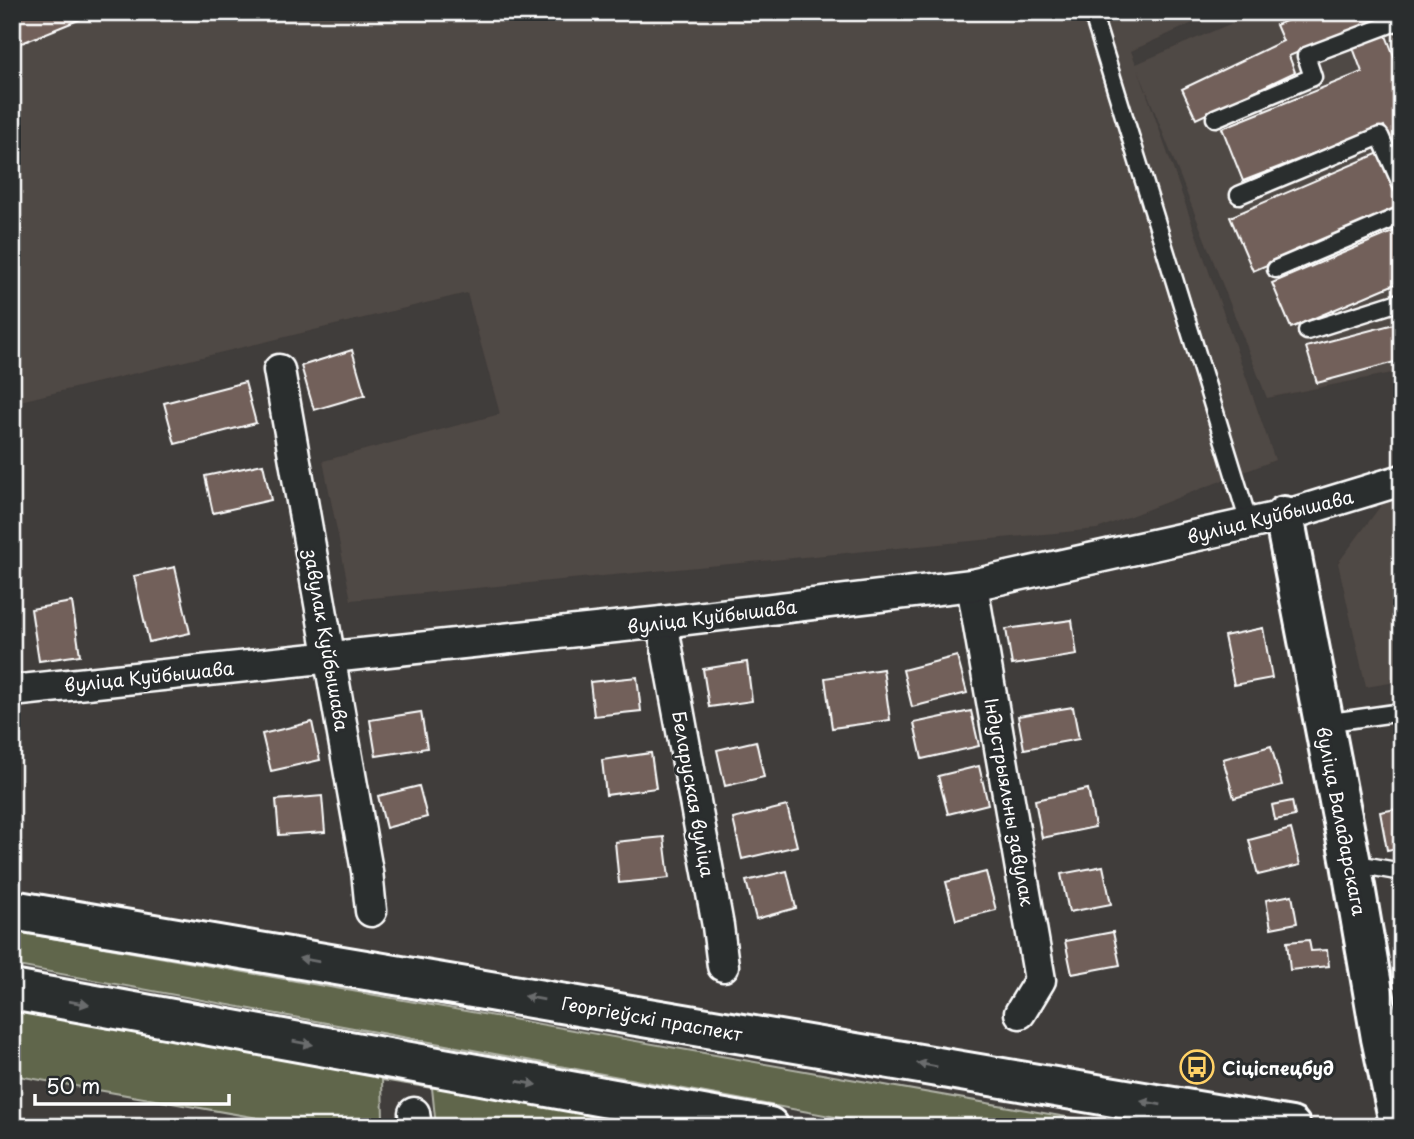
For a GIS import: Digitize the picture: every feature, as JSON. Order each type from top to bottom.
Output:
[{"type":"main road","name":"вуліца Валадарскага","points":[[1266,519],[1324,723],[1381,1038],[1400,1127]]},
{"type":"main road","name":"Георгіеўскі праспект","points":[[12,910],[1291,1127]]},
{"type":"main road","points":[[12,990],[769,1127]]},
{"type":"street","name":"завулак Куйбышава","points":[[279,370],[367,871],[371,911]]},
{"type":"street","name":"вуліца Куйбышава","points":[[12,691],[662,622],[972,585],[1266,519],[1402,480]]},
{"type":"street","name":"Індустрыяльны завулак","points":[[972,585],[1040,979],[1020,1013]]},
{"type":"street","name":"Беларуская вуліца","points":[[662,622],[716,913],[723,966]]},
{"type":"lane","points":[[1092,12],[1266,519]]},
{"type":"lane","points":[[1215,117],[1313,77],[1306,56],[1400,27]]},
{"type":"lane","points":[[1239,195],[1380,136],[1402,186]]},
{"type":"lane","points":[[1276,269],[1402,215]]},
{"type":"lane","points":[[1307,331],[1402,302]]},
{"type":"lane","points":[[1324,723],[1402,712]]},
{"type":"lane","points":[[1351,863],[1402,872]]},
{"type":"shaded area","points":[[12,12],[1217,12],[1131,51],[1136,64],[1258,12],[1402,12],[1402,371],[1267,398],[1138,69],[1275,460],[1097,529],[351,600],[323,461],[500,414],[467,293],[12,403]]},
{"type":"shaded area","points":[[1402,498],[1402,681],[1366,687],[1338,563],[1382,504]]},
{"type":"green space","points":[[12,931],[1123,1127],[890,1127],[12,965]]},
{"type":"green space","points":[[12,1005],[683,1127],[436,1127],[432,1088],[382,1080],[383,1118],[396,1118],[396,1127],[309,1127],[12,1075]]},
{"type":"building","points":[[12,12],[98,12],[12,47]]},
{"type":"building","points":[[1307,12],[1395,12],[1289,56],[1295,72],[1196,119],[1182,89],[1283,41],[1276,25]]},
{"type":"building","points":[[1385,33],[1402,76],[1402,170],[1384,126],[1243,181],[1222,128],[1362,72],[1352,45]]},
{"type":"building","points":[[1379,153],[1402,207],[1253,271],[1230,217]]},
{"type":"building","points":[[1402,228],[1402,281],[1291,328],[1272,283]]},
{"type":"building","points":[[1402,322],[1402,360],[1317,383],[1306,347]]},
{"type":"building","points":[[352,350],[365,395],[314,410],[301,366]]},
{"type":"building","points":[[245,382],[256,423],[175,444],[164,403]]},
{"type":"building","points":[[263,464],[271,500],[213,513],[205,476]]},
{"type":"building","points":[[175,567],[190,633],[149,642],[134,576]]},
{"type":"building","points":[[72,602],[80,655],[39,661],[31,609]]},
{"type":"building","points":[[1072,620],[1077,655],[1012,665],[1006,629]]},
{"type":"building","points":[[1263,628],[1272,678],[1234,685],[1224,636]]},
{"type":"building","points":[[957,656],[967,693],[912,707],[903,670]]},
{"type":"building","points":[[747,662],[752,701],[709,707],[703,669]]},
{"type":"building","points":[[883,669],[890,720],[832,728],[825,678]]},
{"type":"building","points":[[637,677],[641,711],[594,716],[590,682]]},
{"type":"building","points":[[1073,707],[1079,739],[1024,749],[1018,716]]},
{"type":"building","points":[[971,711],[979,746],[922,759],[914,723]]},
{"type":"building","points":[[421,712],[427,748],[376,756],[370,720]]},
{"type":"building","points":[[312,722],[320,760],[271,771],[262,734]]},
{"type":"building","points":[[756,741],[764,777],[725,786],[717,750]]},
{"type":"building","points":[[1271,746],[1282,785],[1234,798],[1223,759]]},
{"type":"building","points":[[651,753],[656,788],[606,795],[602,760]]},
{"type":"building","points":[[979,766],[988,804],[948,814],[938,776]]},
{"type":"building","points":[[419,786],[427,817],[386,828],[378,796]]},
{"type":"building","points":[[1088,789],[1095,827],[1042,838],[1035,800]]},
{"type":"building","points":[[322,796],[325,832],[279,835],[276,800]]},
{"type":"building","points":[[1292,801],[1295,816],[1275,820],[1272,805]]},
{"type":"building","points":[[787,806],[797,846],[742,859],[733,819]]},
{"type":"building","points":[[1402,808],[1402,847],[1387,850],[1380,812]]},
{"type":"building","points":[[1291,829],[1300,865],[1258,875],[1249,840]]},
{"type":"building","points":[[664,837],[669,878],[619,883],[615,842]]},
{"type":"building","points":[[1103,866],[1111,904],[1069,912],[1061,874]]},
{"type":"building","points":[[787,871],[796,908],[756,919],[746,881]]},
{"type":"building","points":[[986,872],[996,910],[956,920],[946,882]]},
{"type":"building","points":[[1292,895],[1297,923],[1271,928],[1266,900]]},
{"type":"building","points":[[1113,932],[1120,965],[1072,974],[1065,941]]},
{"type":"building","points":[[1309,940],[1311,951],[1327,950],[1329,966],[1290,970],[1287,942]]},
{"type":"place","name":"Сіціспецбуд","points":[[1197,1067]]}]
